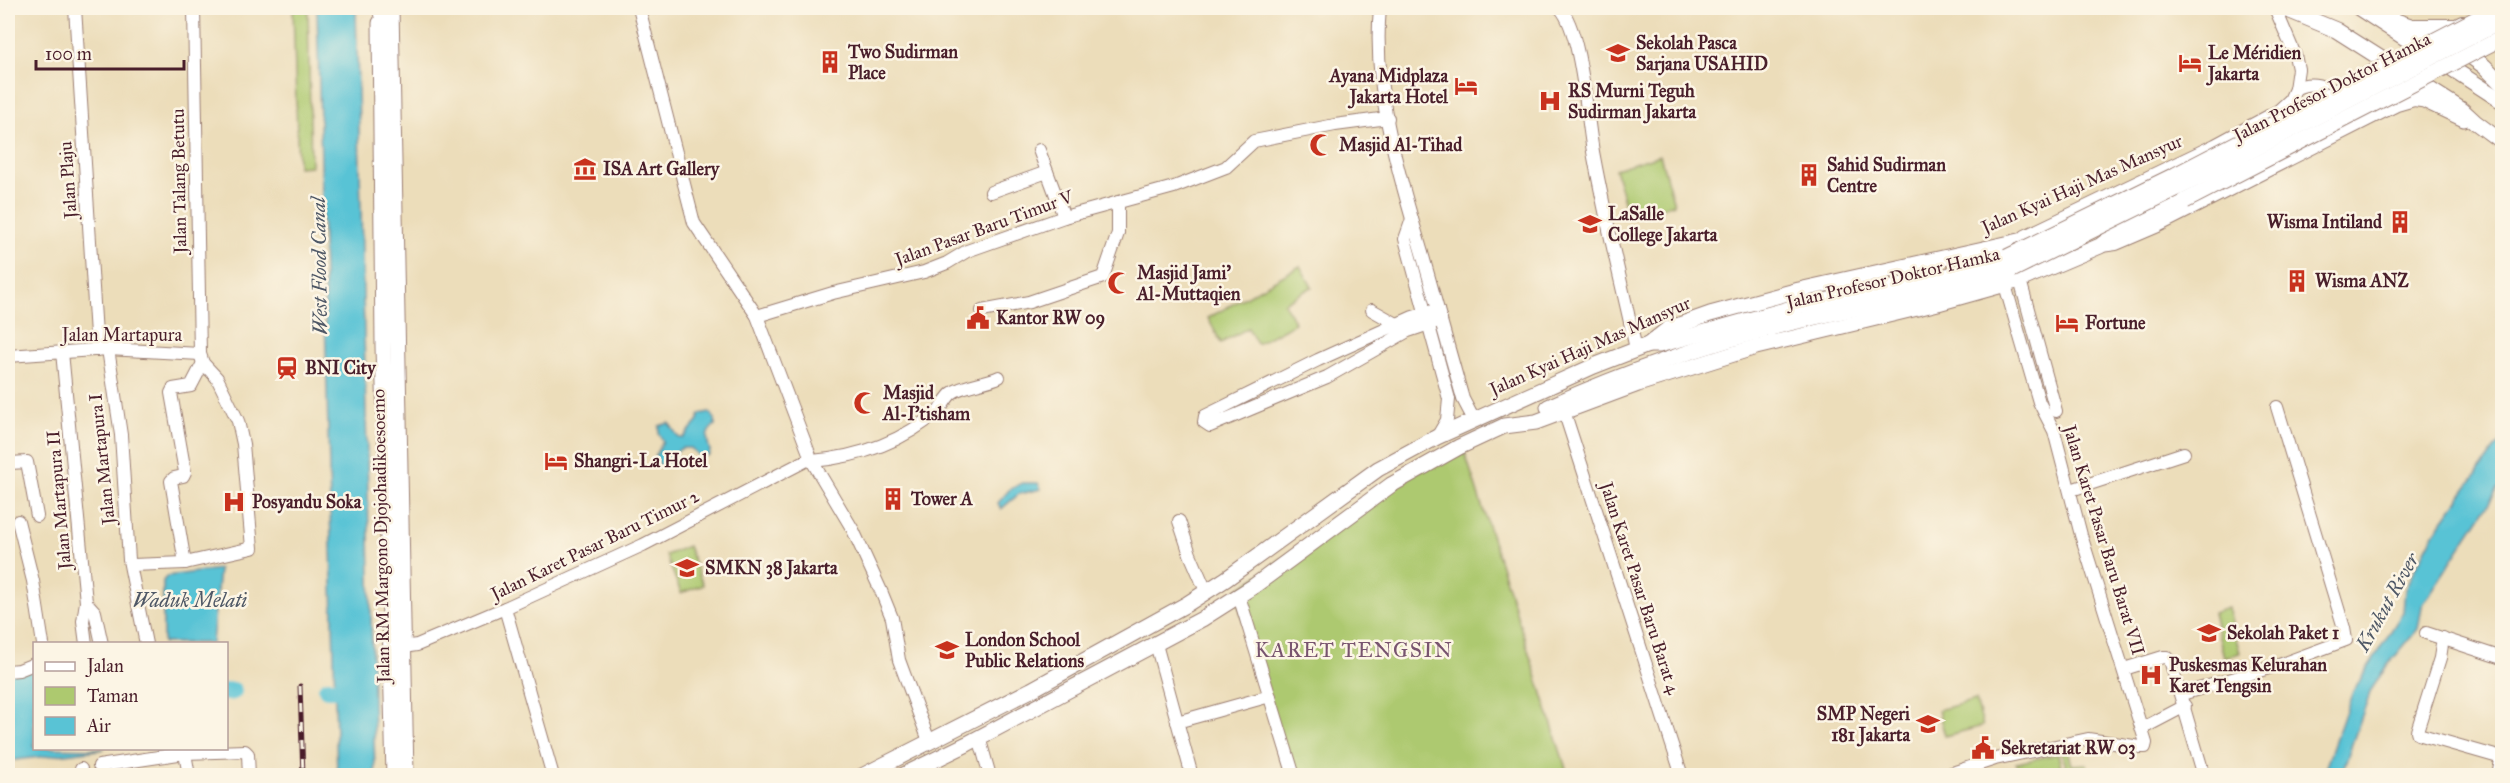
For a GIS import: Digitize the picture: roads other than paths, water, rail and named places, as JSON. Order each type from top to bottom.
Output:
[{"type":"main road","points":[[2283,8],[2352,40],[2452,104],[2502,142]]},
{"type":"main road","name":"Jalan Profesor Doktor Hamka","points":[[1504,426],[1692,342],[1799,306],[1950,275],[2007,257],[2175,176],[2497,8]]},
{"type":"main road","name":"Jalan RM Margono Djojohadikoesoemo","points":[[384,9],[383,346],[396,648],[406,776]]},
{"type":"main road","points":[[2364,10],[2453,42],[2484,66],[2502,84]]},
{"type":"main road","points":[[2364,10],[2502,101]]},
{"type":"main road","name":"Jalan Profesor Doktor Hamka","points":[[1642,347],[1692,342],[1815,317],[1951,288],[2012,270],[2502,21]]},
{"type":"main road","points":[[902,776],[1156,644],[1239,596],[1391,485],[1459,447],[1504,426],[1536,422],[1638,384],[1756,347],[2020,280],[2100,246],[2116,233],[2183,196],[2502,26]]},
{"type":"main road","points":[[2325,27],[2332,36],[2371,65],[2428,102],[2459,118],[2475,122]]},
{"type":"main road","points":[[1999,247],[2183,196],[2502,38]]},
{"type":"main road","name":"Jalan Kyai Haji Mas Mansyur","points":[[862,776],[1101,652],[1206,591],[1360,482],[1437,437],[1642,347],[1668,329],[1710,314],[1882,271],[1999,247]]},
{"type":"main road","name":"Jalan RM Margono Djojohadikoesoemo","points":[[394,776],[396,648]]},
{"type":"street","name":"Jalan Plaju","points":[[75,8],[102,349]]},
{"type":"street","name":"Jalan Talang Betutu","points":[[194,8],[202,358]]},
{"type":"street","points":[[639,8],[694,223],[757,316],[811,460],[852,530],[882,591],[892,618],[899,660],[929,741]]},
{"type":"street","points":[[1380,8],[1379,52],[1388,118],[1434,317],[1449,399],[1447,420],[1437,437]]},
{"type":"street","points":[[1560,8],[1568,20],[1578,57],[1594,156],[1642,347]]},
{"type":"street","points":[[2275,8],[2295,55],[2298,69],[2295,89]]},
{"type":"street","points":[[2410,25],[2456,25],[2490,8]]},
{"type":"street","points":[[2497,8],[2494,22],[2502,38]]},
{"type":"street","points":[[2295,89],[2302,85],[2320,85],[2335,94],[2341,101],[2347,117],[2344,133]]},
{"type":"street","name":"Jalan Kyai Haji Mas Mansyur","points":[[1999,247],[2250,127],[2278,111],[2290,100],[2295,89]]},
{"type":"street","points":[[2100,246],[2116,243],[2158,226],[2403,102],[2414,100],[2428,102]]},
{"type":"street","name":"Jalan Pasar Baru Timur V","points":[[757,316],[833,293],[924,272],[947,263],[967,251],[1064,217],[1148,196],[1227,167],[1254,141],[1326,126],[1388,118]]},
{"type":"street","points":[[1039,150],[1064,217]]},
{"type":"street","points":[[991,192],[1047,172]]},
{"type":"street","points":[[982,311],[1029,302],[1103,278],[1118,233],[1118,202]]},
{"type":"street","name":"Jalan Karet Pasar Baru Barat VII","points":[[2020,280],[2056,411]]},
{"type":"street","name":"Jalan Karet Pasar Baru Barat VII","points":[[1942,776],[1995,759],[2088,739],[2145,747],[2143,728],[2081,535],[2054,431],[2039,402],[2005,285]]},
{"type":"street","points":[[1372,310],[1403,328]]},
{"type":"street","points":[[1403,328],[1328,377],[1228,412],[1318,360],[1403,328],[1434,317]]},
{"type":"street","points":[[1434,317],[1462,399],[1474,420]]},
{"type":"street","name":"Jalan Martapura","points":[[8,356],[102,349],[202,358]]},
{"type":"street","name":"Jalan Martapura I","points":[[102,349],[121,435],[129,560],[132,565],[146,642]]},
{"type":"street","points":[[1347,349],[1354,360]]},
{"type":"street","name":"Jalan Martapura II","points":[[62,352],[86,602],[83,621],[86,642]]},
{"type":"street","points":[[132,565],[185,563],[252,548],[243,444],[238,421],[217,378],[202,358]]},
{"type":"street","points":[[185,563],[171,481],[185,475],[186,472],[171,393],[173,389],[191,386],[202,358]]},
{"type":"street","points":[[1318,360],[1328,377]]},
{"type":"street","name":"Jalan Karet Pasar Baru Timur 2","points":[[396,648],[417,645],[505,608],[643,545],[811,460],[848,456],[885,445],[940,409],[952,392],[999,377]]},
{"type":"street","points":[[2143,728],[2183,700],[2346,640],[2277,407]]},
{"type":"street","name":"Jalan Karet Pasar Baru Barat 4","points":[[1564,411],[1682,776]]},
{"type":"street","points":[[2071,490],[2184,453]]},
{"type":"street","points":[[8,460],[10,463],[27,462],[38,516]]},
{"type":"street","points":[[18,521],[33,581],[43,642]]},
{"type":"street","points":[[1179,521],[1206,591]]},
{"type":"street","points":[[1239,596],[1294,776]]},
{"type":"street","points":[[86,602],[95,612],[102,642]]},
{"type":"street","points":[[505,608],[553,776]]},
{"type":"street","points":[[2426,633],[2502,658]]},
{"type":"street","points":[[2444,638],[2418,734],[2502,756],[2498,776]]},
{"type":"street","points":[[1156,644],[1192,776]]},
{"type":"street","name":"Jalan Karet Pasar Baru Barat VII","points":[[2124,669],[2167,657],[2183,700],[2204,776]]},
{"type":"street","points":[[8,671],[19,670],[33,663]]},
{"type":"street","points":[[1177,722],[1270,696]]},
{"type":"street","points":[[979,737],[990,776]]},
{"type":"street","points":[[99,766],[185,753],[245,751],[249,776]]},
{"type":"street","points":[[185,753],[189,776]]},
{"type":"water","points":[[317,8],[356,8],[375,775],[337,775]]},
{"type":"water","points":[[709,412],[715,419],[715,425],[708,434],[709,455],[700,457],[691,448],[682,448],[677,451],[670,464],[660,465],[655,456],[663,441],[659,434],[659,426],[669,423],[679,438],[683,438],[697,422],[700,414]]},
{"type":"water","points":[[2502,439],[2502,483],[2422,606],[2418,629],[2387,666],[2371,690],[2341,775],[2323,775],[2353,691],[2403,612],[2405,589],[2434,533]]},
{"type":"water","points":[[1022,483],[1038,483],[1041,489],[1019,494],[1001,509],[998,503],[1009,490]]},
{"type":"water","name":"Waduk Melati","points":[[219,569],[212,642],[163,642],[163,581],[167,576]]},
{"type":"water","points":[[33,666],[33,750],[97,750],[8,761],[8,673]]},
{"type":"waterway","points":[[327,689],[352,689]]},
{"type":"waterway","points":[[228,692],[233,691]]},
{"type":"railway","points":[[300,686],[303,776]]},
{"type":"place","name":"Sekolah Pasca Sarjana USAHID","points":[[1618,53]]},
{"type":"place","name":"Two Sudirman Place","points":[[830,62]]},
{"type":"place","name":"Le Méridien Jakarta","points":[[2190,63]]},
{"type":"place","name":"Ayana Midplaza Jakarta Hotel","points":[[1466,86]]},
{"type":"place","name":"RS Murni Teguh Sudirman Jakarta","points":[[1550,101]]},
{"type":"place","name":"Masjid Al-Tihad","points":[[1321,145]]},
{"type":"place","name":"ISA Art Gallery","points":[[585,169]]},
{"type":"place","name":"Sahid Sudirman Centre","points":[[1809,175]]},
{"type":"place","name":"Wisma Intiland","points":[[2400,222]]},
{"type":"place","name":"LaSalle College Jakarta","points":[[1590,224]]},
{"type":"place","name":"Wisma ANZ","points":[[2297,281]]},
{"type":"place","name":"Masjid Jami' Al-Muttaqien","points":[[1119,283]]},
{"type":"place","name":"Kantor RW 09","points":[[978,318]]},
{"type":"place","name":"Fortune","points":[[2067,323]]},
{"type":"place","name":"BNI City","points":[[287,368]]},
{"type":"place","name":"Masjid Al-I'tisham","points":[[865,403]]},
{"type":"place","name":"Shangri-La Hotel","points":[[556,461]]},
{"type":"place","name":"Tower A","points":[[893,499]]},
{"type":"place","name":"Posyandu Soka","points":[[234,502]]},
{"type":"place","name":"SMKN 38 Jakarta","points":[[687,568]]},
{"type":"place","name":"Sekolah Paket 1","points":[[2209,633]]},
{"type":"place","name":"London School Public Relations","points":[[947,650]]},
{"type":"place","name":"Puskesmas Kelurahan Karet Tengsin","points":[[2151,675]]},
{"type":"place","name":"SMP Negeri 181 Jakarta","points":[[1928,724]]},
{"type":"place","name":"Sekretariat RW 03","points":[[1983,748]]},
{"type":"district","name":"KARET TENGSIN","points":[[1354,650]]},
{"type":"water label","name":"West Flood Canal","points":[[319,266]]},
{"type":"water label","name":"Krukut River","points":[[2387,602]]}]
